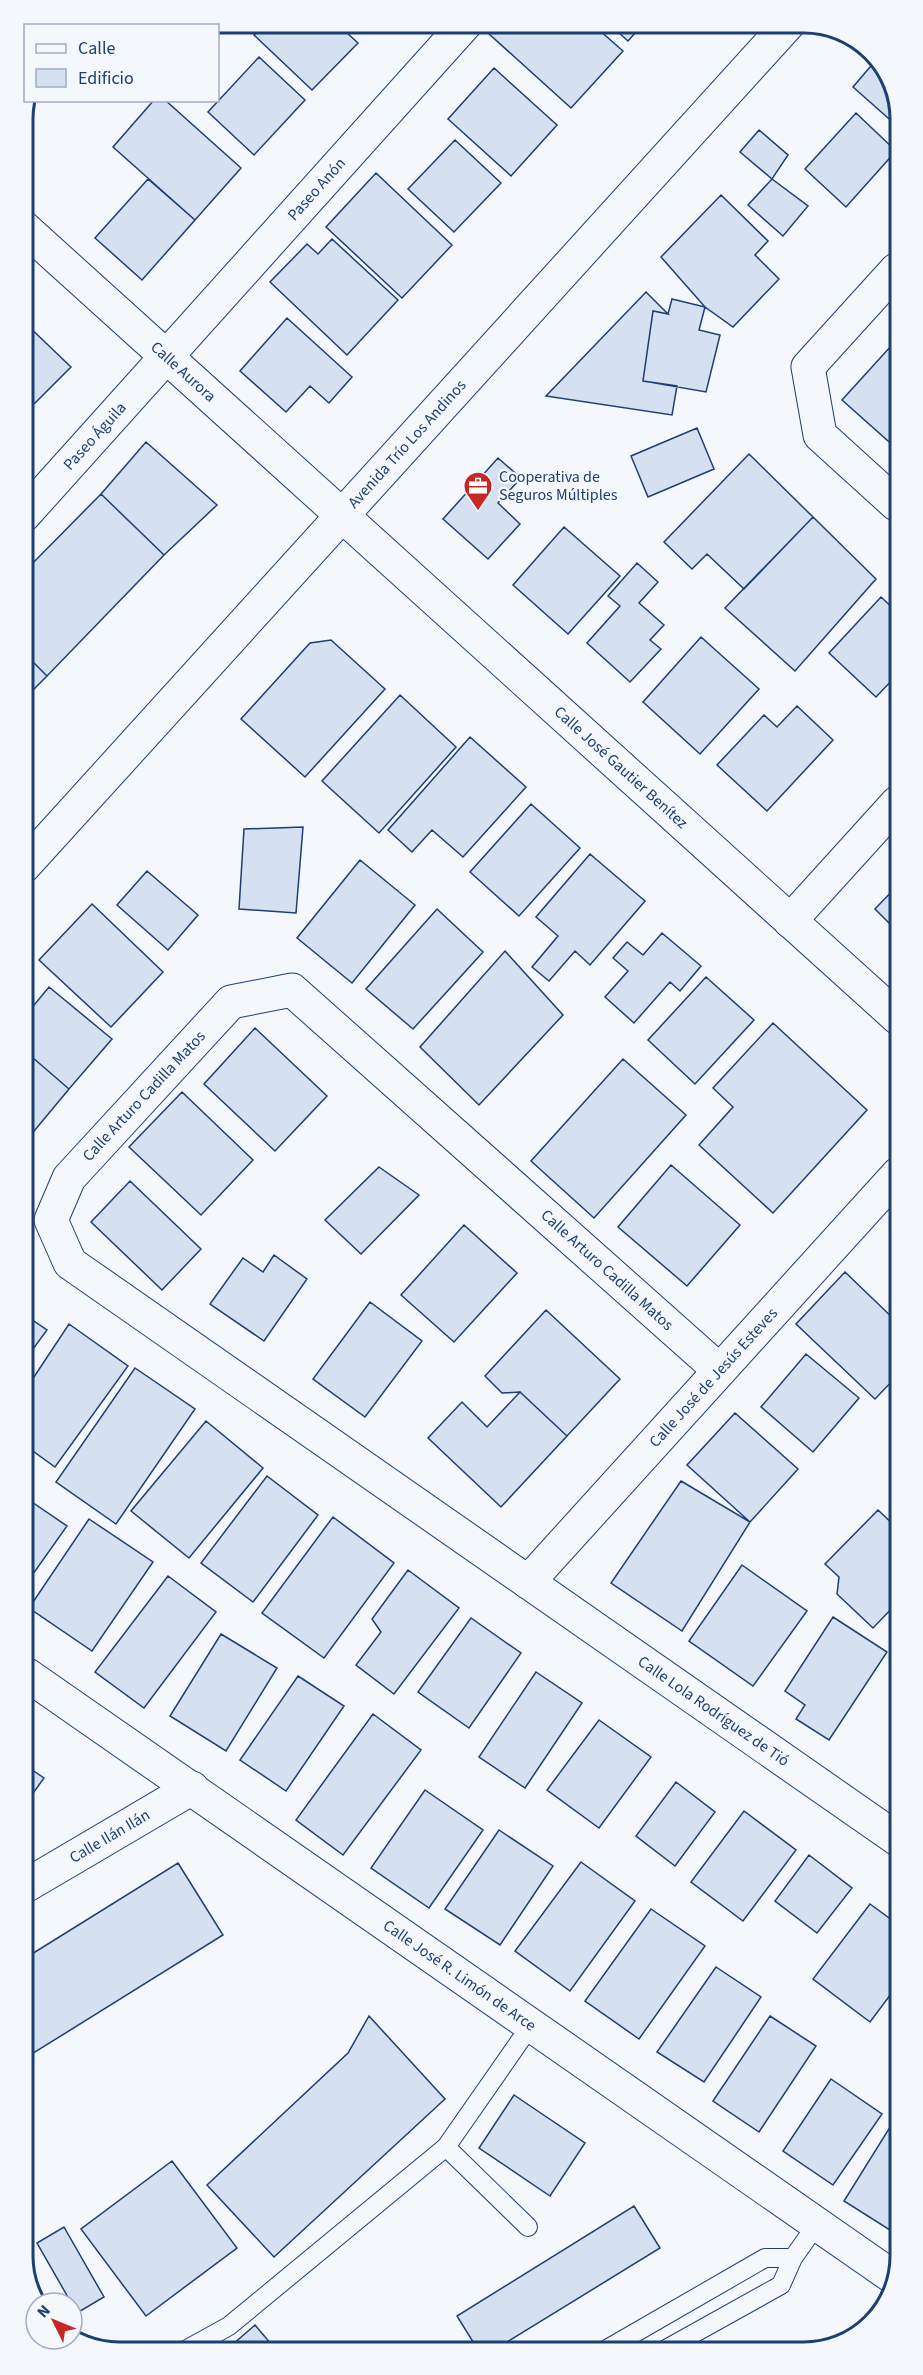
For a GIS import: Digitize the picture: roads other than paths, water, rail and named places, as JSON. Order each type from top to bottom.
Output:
[{"type":"street","name":"Paseo Anón","points":[[167,357],[457,33]]},
{"type":"street","name":"Avenida Trío Los Andinos","points":[[33,856],[780,33]]},
{"type":"street","name":"Calle Aurora","points":[[33,236],[344,514]]},
{"type":"street","points":[[890,277],[808,367],[820,435],[890,499]]},
{"type":"street","name":"Paseo Águila","points":[[33,505],[167,357]]},
{"type":"street","name":"Calle José Gautier Benítez","points":[[344,514],[890,1011]]},
{"type":"street","points":[[790,921],[890,811]]},
{"type":"street","name":"Calle Arturo Cadilla Matos","points":[[528,1582],[70,1263],[51,1220],[69,1178],[231,1002],[292,990],[719,1370]]},
{"type":"street","name":"Calle José de Jesús Esteves","points":[[528,1582],[890,1183]]},
{"type":"street","name":"Calle Lola Rodríguez de Tió","points":[[528,1582],[890,1830]]},
{"type":"street","name":"Calle José R. Limón de Arce","points":[[33,1679],[888,2273]]},
{"type":"street","name":"Calle Ilán Ilán","points":[[33,1881],[192,1788]]},
{"type":"lane","points":[[200,2342],[229,2326],[446,2147],[531,2025]]},
{"type":"lane","points":[[446,2147],[528,2228]]},
{"type":"lane","points":[[679,2342],[781,2285],[793,2258],[818,2224]]},
{"type":"lane","points":[[619,2342],[765,2258],[793,2258]]},
{"type":"place","name":"Cooperativa de Seguros Múltiples","points":[[478,512]]}]
